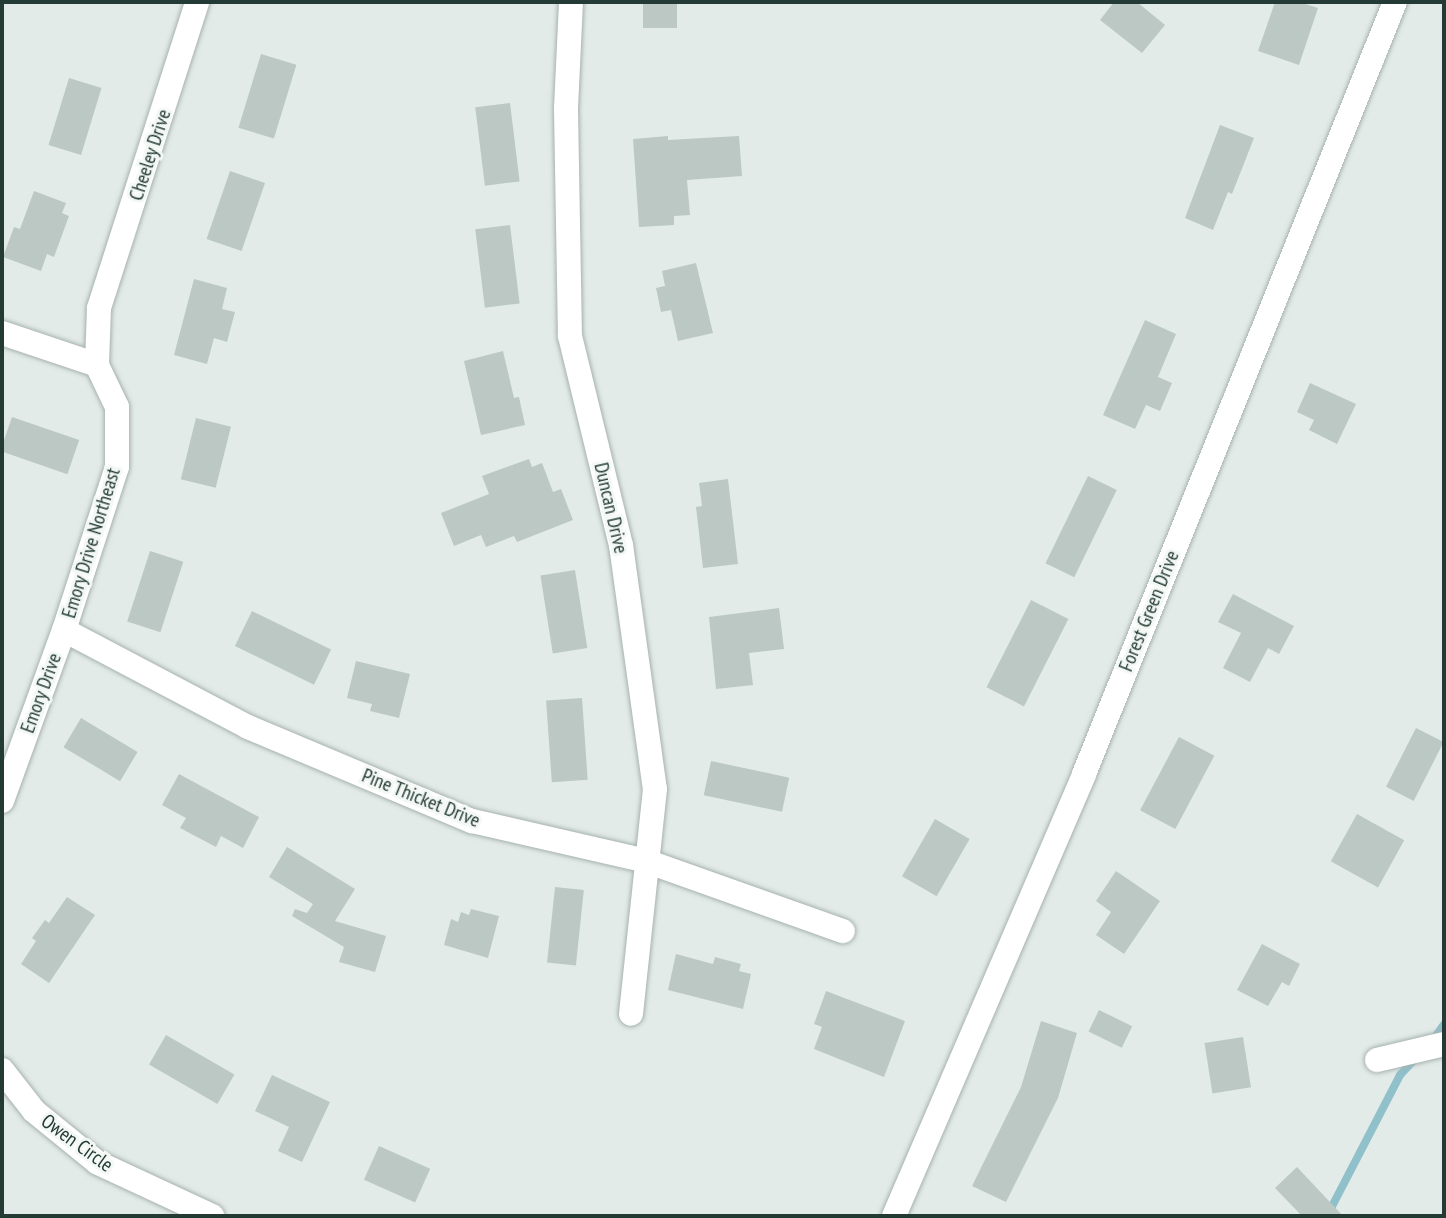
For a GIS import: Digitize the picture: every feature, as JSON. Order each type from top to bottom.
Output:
[{"type":"street","name":"Cheeley Drive","points":[[97,365],[99,308],[197,2]]},
{"type":"street","name":"Duncan Drive","points":[[571,2],[566,109],[570,336],[621,545],[655,789],[631,1014]]},
{"type":"street","name":"Forest Green Drive","points":[[894,1216],[1084,774],[1395,2]]},
{"type":"street","points":[[2,333],[97,365]]},
{"type":"street","name":"Emory Drive Northeast","points":[[64,630],[117,467],[117,407],[97,365]]},
{"type":"street","name":"Pine Thicket Drive","points":[[64,630],[248,727],[472,821],[646,861],[843,931]]},
{"type":"street","name":"Emory Drive","points":[[2,801],[64,630]]},
{"type":"street","points":[[1377,1060],[1440,1046]]},
{"type":"street","name":"Owen Circle","points":[[2,1070],[34,1111],[98,1163],[212,1216]]},
{"type":"building","points":[[643,2],[677,2],[677,28],[643,28]]},
{"type":"building","points":[[1114,2],[1137,2],[1165,25],[1142,53],[1100,20]]},
{"type":"building","points":[[1275,2],[1299,2],[1318,8],[1299,65],[1258,51]]},
{"type":"building","points":[[261,54],[296,65],[274,138],[238,128]]},
{"type":"building","points":[[69,78],[102,88],[81,155],[49,145]]},
{"type":"building","points":[[510,103],[520,181],[485,186],[475,107]]},
{"type":"building","points":[[1220,125],[1254,138],[1232,194],[1228,192],[1213,230],[1185,218]]},
{"type":"building","points":[[668,136],[668,140],[739,136],[742,176],[687,180],[690,215],[674,216],[674,225],[639,227],[633,139]]},
{"type":"building","points":[[230,171],[265,183],[242,251],[207,239]]},
{"type":"building","points":[[34,191],[66,203],[62,213],[69,216],[54,257],[47,254],[41,271],[3,257],[14,227],[20,229]]},
{"type":"building","points":[[510,225],[520,303],[485,308],[475,229]]},
{"type":"building","points":[[696,263],[713,333],[678,341],[671,310],[661,312],[656,288],[665,286],[662,271]]},
{"type":"building","points":[[194,279],[227,288],[222,309],[235,312],[227,342],[214,338],[207,364],[174,355]]},
{"type":"building","points":[[1145,320],[1176,334],[1158,377],[1172,383],[1160,411],[1146,405],[1135,429],[1103,415]]},
{"type":"building","points":[[503,351],[514,398],[519,397],[525,425],[481,435],[464,361]]},
{"type":"building","points":[[1310,383],[1356,404],[1337,444],[1309,430],[1314,420],[1297,412]]},
{"type":"building","points":[[12,417],[79,440],[67,474],[2,452]]},
{"type":"building","points":[[196,418],[231,427],[216,488],[181,479]]},
{"type":"building","points":[[529,459],[532,467],[542,463],[553,492],[561,489],[573,520],[517,542],[514,536],[486,547],[481,535],[454,546],[441,513],[489,494],[482,476]]},
{"type":"building","points":[[1088,476],[1117,490],[1074,577],[1045,563]]},
{"type":"building","points":[[728,479],[738,564],[703,568],[696,507],[702,506],[699,483]]},
{"type":"building","points":[[150,551],[183,562],[160,632],[127,621]]},
{"type":"building","points":[[575,570],[587,648],[553,654],[540,575]]},
{"type":"building","points":[[1233,594],[1294,626],[1279,654],[1268,648],[1250,682],[1223,668],[1241,633],[1218,622]]},
{"type":"building","points":[[1031,600],[1068,619],[1024,706],[987,687]]},
{"type":"building","points":[[779,608],[784,649],[749,653],[753,685],[716,689],[709,617]]},
{"type":"building","points":[[252,611],[331,650],[314,685],[235,646]]},
{"type":"building","points":[[356,661],[410,674],[399,718],[370,711],[372,704],[347,698]]},
{"type":"building","points":[[582,698],[588,780],[552,782],[546,701]]},
{"type":"building","points":[[81,718],[138,752],[120,781],[63,747]]},
{"type":"building","points":[[1416,728],[1444,742],[1414,801],[1386,787]]},
{"type":"building","points":[[1179,737],[1214,756],[1175,829],[1140,810]]},
{"type":"building","points":[[711,761],[789,778],[782,812],[704,795]]},
{"type":"building","points":[[179,774],[259,817],[243,848],[221,836],[216,847],[180,828],[186,818],[162,805]]},
{"type":"building","points":[[1357,814],[1404,840],[1378,887],[1331,861]]},
{"type":"building","points":[[935,819],[970,839],[937,896],[902,876]]},
{"type":"building","points":[[287,847],[355,889],[335,921],[386,936],[375,972],[339,962],[344,947],[292,916],[295,909],[307,913],[313,904],[269,877]]},
{"type":"building","points":[[1116,871],[1160,901],[1124,954],[1096,935],[1111,912],[1096,901]]},
{"type":"building","points":[[555,887],[584,890],[576,966],[547,963]]},
{"type":"building","points":[[67,897],[95,915],[49,983],[21,964],[36,941],[32,938],[45,920],[49,923]]},
{"type":"building","points":[[471,909],[499,916],[488,958],[444,945],[451,919],[458,922],[461,912],[469,915]]},
{"type":"building","points":[[1262,944],[1300,964],[1289,986],[1282,982],[1268,1006],[1237,990]]},
{"type":"building","points":[[676,954],[713,964],[715,957],[741,964],[739,971],[751,974],[743,1009],[668,990]]},
{"type":"building","points":[[826,991],[905,1021],[884,1077],[814,1049],[822,1027],[814,1024]]},
{"type":"building","points":[[1099,1010],[1132,1026],[1122,1048],[1088,1032]]},
{"type":"building","points":[[1041,1021],[1077,1033],[1058,1098],[1006,1202],[972,1186],[1021,1087]]},
{"type":"building","points":[[166,1035],[234,1074],[217,1104],[149,1064]]},
{"type":"building","points":[[1243,1037],[1251,1087],[1212,1093],[1204,1043]]},
{"type":"building","points":[[272,1075],[330,1102],[302,1162],[278,1151],[289,1127],[255,1111]]},
{"type":"building","points":[[379,1146],[430,1169],[415,1203],[364,1180]]},
{"type":"building","points":[[1297,1167],[1343,1216],[1302,1216],[1275,1188]]},
{"type":"waterway","points":[[1433,1040],[1444,1024]]},
{"type":"waterway","points":[[1327,1216],[1400,1075],[1415,1059]]}]
